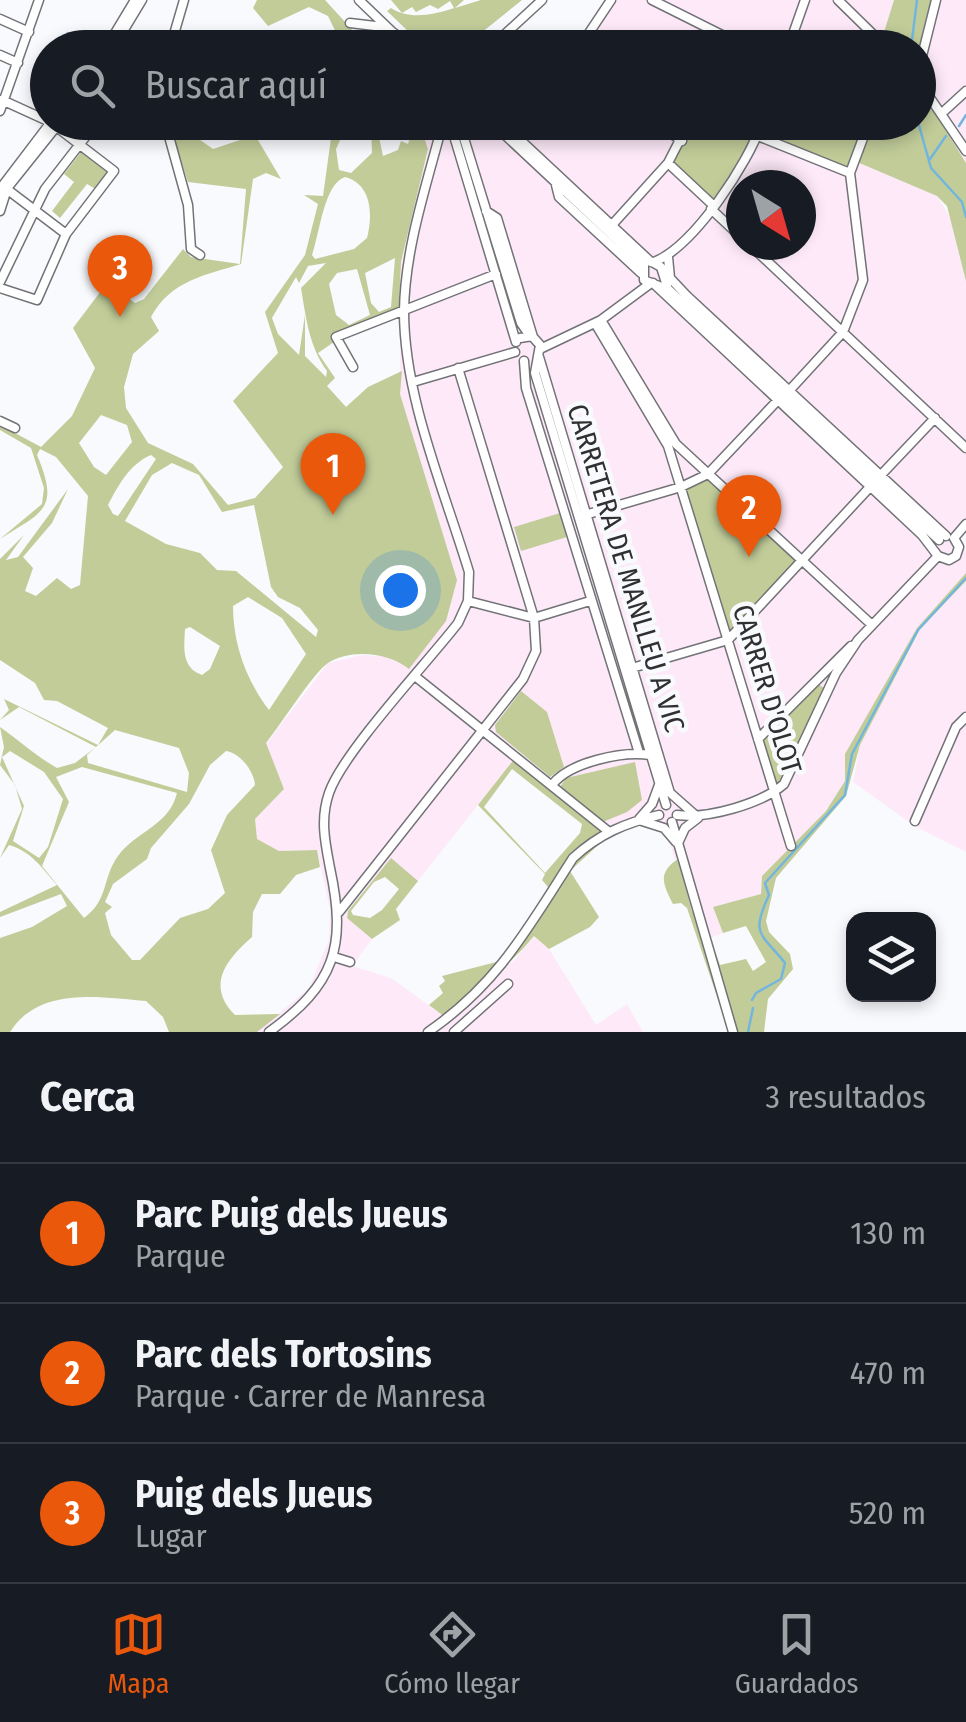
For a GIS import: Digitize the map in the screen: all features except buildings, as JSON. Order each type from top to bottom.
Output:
[{"type":"street","points":[[0,111],[39,0]]},
{"type":"street","points":[[121,30],[139,0]]},
{"type":"street","points":[[175,30],[184,0]]},
{"type":"street","points":[[359,0],[390,30]]},
{"type":"street","points":[[510,30],[542,0]]},
{"type":"street","points":[[591,30],[611,0]]},
{"type":"street","points":[[652,0],[712,30]]},
{"type":"street","points":[[794,30],[805,0]]},
{"type":"street","points":[[838,0],[869,30]]},
{"type":"street","points":[[928,30],[936,0]]},
{"type":"street","points":[[0,19],[29,32]]},
{"type":"street","points":[[350,23],[380,30]]},
{"type":"street","points":[[0,56],[18,64]]},
{"type":"street","points":[[942,113],[966,91]]},
{"type":"street","points":[[2,100],[30,113]]},
{"type":"street","points":[[936,105],[965,146]]},
{"type":"street","points":[[0,212],[2,189],[40,140]]},
{"type":"street","points":[[75,140],[80,144],[114,171],[66,234],[37,300],[0,285],[34,209],[80,144],[83,140]]},
{"type":"street","points":[[170,140],[188,205],[192,249],[200,254]]},
{"type":"street","points":[[269,1032],[313,996],[334,957],[340,912],[323,830],[330,789],[458,623],[468,601],[469,572],[413,382],[404,308],[408,260],[438,140]]},
{"type":"street","name":"CARRETERA DE MANLLEU A VIC","points":[[455,140],[496,274],[529,348],[666,805]]},
{"type":"street","name":"CARRETERA DE MANLLEU A VIC","points":[[464,140],[670,793]]},
{"type":"street","points":[[516,140],[554,182],[651,268],[653,283],[777,401],[870,487],[943,544],[959,547],[956,556],[948,560],[943,544],[880,476],[670,278],[670,253]]},
{"type":"street","points":[[518,140],[612,225],[670,290],[943,544]]},
{"type":"street","points":[[632,295],[651,268],[713,208],[738,174],[756,140]]},
{"type":"street","points":[[768,140],[850,174]]},
{"type":"street","points":[[788,392],[842,332],[864,280],[850,174],[863,140]]},
{"type":"street","points":[[612,225],[668,163],[682,141]]},
{"type":"street","points":[[668,163],[726,221]]},
{"type":"street","points":[[2,189],[66,234]]},
{"type":"street","points":[[486,211],[497,218],[529,348]]},
{"type":"street","points":[[766,260],[966,448]]},
{"type":"street","points":[[651,268],[653,283]]},
{"type":"street","points":[[353,367],[336,337],[496,274]]},
{"type":"street","points":[[413,382],[529,348],[598,322],[653,283]]},
{"type":"street","points":[[653,283],[687,296]]},
{"type":"street","points":[[598,322],[676,444],[872,625]]},
{"type":"street","name":"CARRER D'OLOT","points":[[598,322],[668,446],[791,846]]},
{"type":"street","name":"CARRETERA DE MANLLEU A VIC","points":[[529,348],[526,388],[638,753]]},
{"type":"street","points":[[340,912],[533,662],[538,635],[534,618],[458,368]]},
{"type":"street","points":[[585,515],[681,488],[708,474],[777,401]]},
{"type":"street","points":[[880,476],[935,418]]},
{"type":"street","points":[[0,420],[15,428]]},
{"type":"street","points":[[632,668],[728,640],[870,487]]},
{"type":"street","points":[[758,738],[858,640],[943,544],[966,524]]},
{"type":"street","points":[[956,556],[966,565]]},
{"type":"street","points":[[468,601],[534,618],[590,601]]},
{"type":"street","points":[[659,815],[664,822],[701,815],[774,793],[798,760],[836,673],[858,640]]},
{"type":"street","points":[[416,677],[608,831]]},
{"type":"street","points":[[915,821],[956,728],[966,717]]},
{"type":"street","points":[[552,785],[571,770],[638,753],[650,755]]},
{"type":"street","points":[[638,820],[652,804],[658,782]]},
{"type":"street","name":"CARRETERA DE MANLLEU A VIC","points":[[658,782],[686,811],[701,815]]},
{"type":"street","points":[[428,1032],[476,996],[503,967],[573,858],[608,831],[659,815],[666,805],[674,807],[678,846],[734,1032]]},
{"type":"street","points":[[678,846],[685,828],[701,815]]},
{"type":"street","points":[[638,820],[664,828],[678,846]]},
{"type":"street","points":[[334,957],[350,962]]},
{"type":"street","points":[[454,1032],[464,1028],[508,984]]},
{"type":"street","points":[[464,1028],[476,996]]},
{"type":"shaded area","points":[[611,0],[894,0],[884,30],[591,30]]},
{"type":"shaded area","points":[[932,0],[966,0],[966,163],[936,114],[936,30],[924,30]]},
{"type":"shaded area","points":[[425,140],[867,140],[857,162],[937,196],[956,227],[966,281],[966,527],[957,538],[966,552],[966,573],[917,628],[847,768],[845,781],[826,811],[762,876],[761,894],[713,907],[723,933],[710,938],[700,911],[692,913],[667,835],[644,823],[609,835],[515,758],[418,881],[391,859],[348,911],[347,918],[372,939],[352,966],[391,978],[445,1017],[499,967],[513,962],[535,936],[549,949],[596,1025],[627,1004],[643,1032],[257,1032],[309,988],[329,940],[330,909],[317,850],[279,851],[257,839],[255,819],[284,789],[266,744],[328,663],[362,655],[395,657],[457,580],[400,394],[401,262],[428,150]]},
{"type":"shaded area","points":[[966,581],[966,852],[916,827],[853,782],[860,745],[920,629]]},
{"type":"green space","points":[[257,0],[325,0],[352,30],[335,30],[328,16],[309,7],[268,26],[253,8]]},
{"type":"green space","points":[[391,0],[464,0],[455,8],[481,0],[522,0],[485,30],[407,30],[387,11],[391,8],[398,12],[405,14],[430,14],[454,8],[450,1],[438,9],[430,5],[416,12],[412,7],[402,13]]},
{"type":"green space","points":[[894,0],[932,0],[924,30],[885,30]]},
{"type":"green space","points":[[936,114],[966,163],[966,281],[947,206],[937,196],[857,162],[867,140],[936,140]]},
{"type":"green space","points":[[174,140],[200,140],[213,149],[240,140],[258,140],[281,179],[266,173],[253,179],[241,264],[190,281],[159,305],[151,317],[159,331],[133,354],[124,387],[126,408],[148,443],[193,464],[228,505],[255,498],[283,467],[233,401],[278,353],[265,312],[305,255],[318,204],[304,195],[323,196],[331,140],[340,140],[336,149],[339,170],[351,173],[372,153],[372,140],[380,140],[383,156],[398,150],[401,141],[408,144],[409,140],[425,140],[428,149],[401,262],[399,308],[332,336],[334,342],[318,353],[335,378],[327,386],[346,407],[368,387],[402,371],[400,394],[457,580],[446,621],[409,669],[392,659],[370,654],[348,655],[328,663],[266,743],[284,789],[255,819],[257,839],[279,851],[317,850],[320,867],[296,875],[280,894],[262,894],[253,912],[252,937],[228,963],[221,993],[235,1015],[280,1014],[257,1032],[169,1032],[163,1017],[146,1001],[72,998],[37,1007],[10,1032],[0,1032],[0,938],[32,927],[67,906],[61,894],[0,917],[0,912],[57,885],[24,851],[9,845],[0,858],[22,809],[16,788],[24,806],[13,841],[39,858],[48,847],[63,799],[44,772],[10,751],[2,757],[14,784],[0,765],[4,747],[0,727],[57,768],[75,763],[96,747],[19,707],[0,720],[9,710],[4,699],[98,745],[108,728],[57,701],[44,700],[35,683],[0,660],[0,559],[24,535],[6,560],[18,557],[68,489],[52,523],[23,557],[33,568],[25,591],[36,596],[57,578],[71,589],[80,585],[88,496],[56,457],[40,449],[37,455],[47,488],[43,508],[0,539],[42,504],[44,488],[31,448],[0,430],[0,425],[41,447],[72,416],[95,368],[73,328],[107,283],[135,303],[144,299],[183,249],[191,257],[240,264],[246,189],[188,182]],"holes":[[[345,177],[365,193],[370,210],[367,238],[354,249],[315,259],[312,255],[327,199]],[[395,258],[391,307],[379,312],[371,303],[365,273]],[[326,263],[301,288],[309,331],[327,371],[326,377],[305,356],[305,315],[299,355],[278,334],[272,318],[296,277],[299,283],[308,266]],[[357,269],[370,315],[349,325],[336,315],[329,284],[337,273]],[[101,415],[127,425],[132,442],[106,475],[94,467],[79,443]],[[151,455],[156,459],[118,516],[113,514],[108,505],[121,482]],[[172,463],[199,475],[222,512],[254,505],[271,587],[278,597],[300,608],[318,630],[316,637],[236,571],[217,570],[200,553],[166,544],[125,521],[152,475]],[[248,597],[282,618],[306,654],[269,710],[248,674],[235,634],[233,606]],[[190,627],[220,646],[210,669],[202,675],[190,667],[185,656],[185,629]],[[115,730],[179,748],[189,773],[187,792],[88,763],[87,755]],[[226,751],[241,759],[255,785],[227,815],[211,850],[225,893],[208,909],[180,918],[140,960],[132,960],[111,935],[105,913],[112,907],[105,902],[113,884],[147,859],[151,848],[189,804],[210,765]],[[82,767],[177,793],[160,821],[118,856],[98,904],[84,918],[42,866],[69,802],[56,777]]]},
{"type":"green space","points":[[680,140],[755,140],[737,170],[726,170],[726,187],[714,206],[668,163]]},
{"type":"green space","points":[[768,140],[863,140],[850,173]]},
{"type":"green space","points":[[82,151],[109,172],[97,190],[87,184],[60,218],[52,211],[74,182],[64,174]]},
{"type":"green space","points":[[708,474],[800,562],[728,640],[681,487]]},
{"type":"green space","points":[[560,513],[567,537],[521,551],[514,527]]},
{"type":"green space","points":[[966,573],[966,581],[920,629],[860,745],[846,796],[776,878],[766,921],[769,932],[790,954],[793,969],[768,999],[764,1032],[729,1032],[687,908],[681,903],[673,904],[667,890],[667,869],[678,859],[692,912],[700,910],[720,965],[746,959],[753,971],[766,962],[746,926],[723,933],[713,907],[761,894],[762,876],[826,811],[845,781],[845,754],[917,628]]},
{"type":"green space","points":[[814,681],[828,691],[798,761],[774,793],[758,739]]},
{"type":"green space","points":[[521,691],[547,712],[564,767],[550,777],[496,732],[495,725]]},
{"type":"green space","points":[[515,758],[609,835],[570,871],[599,917],[590,927],[549,949],[534,936],[445,1017],[429,1005],[443,993],[439,986],[445,981],[442,976],[504,960],[548,887],[542,880],[545,874],[478,805]],"holes":[[[512,769],[582,824],[580,833],[545,873],[484,807]]]},
{"type":"green space","points":[[635,762],[642,800],[627,812],[603,822],[560,787],[566,778]]},
{"type":"green space","points":[[391,858],[418,881],[396,909],[400,920],[372,939],[347,918],[348,911]],"holes":[[[385,877],[399,889],[370,918],[353,915],[351,911],[374,882]]]},
{"type":"waterway","points":[[913,30],[917,0]]},
{"type":"waterway","points":[[959,126],[966,115]]},
{"type":"waterway","points":[[930,159],[946,136]]},
{"type":"waterway","points":[[923,140],[931,168],[962,202],[966,217]]},
{"type":"waterway","points":[[752,1000],[756,993],[781,979],[785,963],[764,939],[759,926],[769,895],[765,883],[845,795],[852,754],[918,630],[966,578]]},
{"type":"waterway","points":[[748,1032],[753,1008]]},
{"type":"place","name":"Puig dels Jueus","points":[[120,317]]},
{"type":"place","name":"Parc Puig dels Jueus","points":[[333,515]]},
{"type":"place","name":"Parc dels Tortosins","points":[[749,557]]}]
